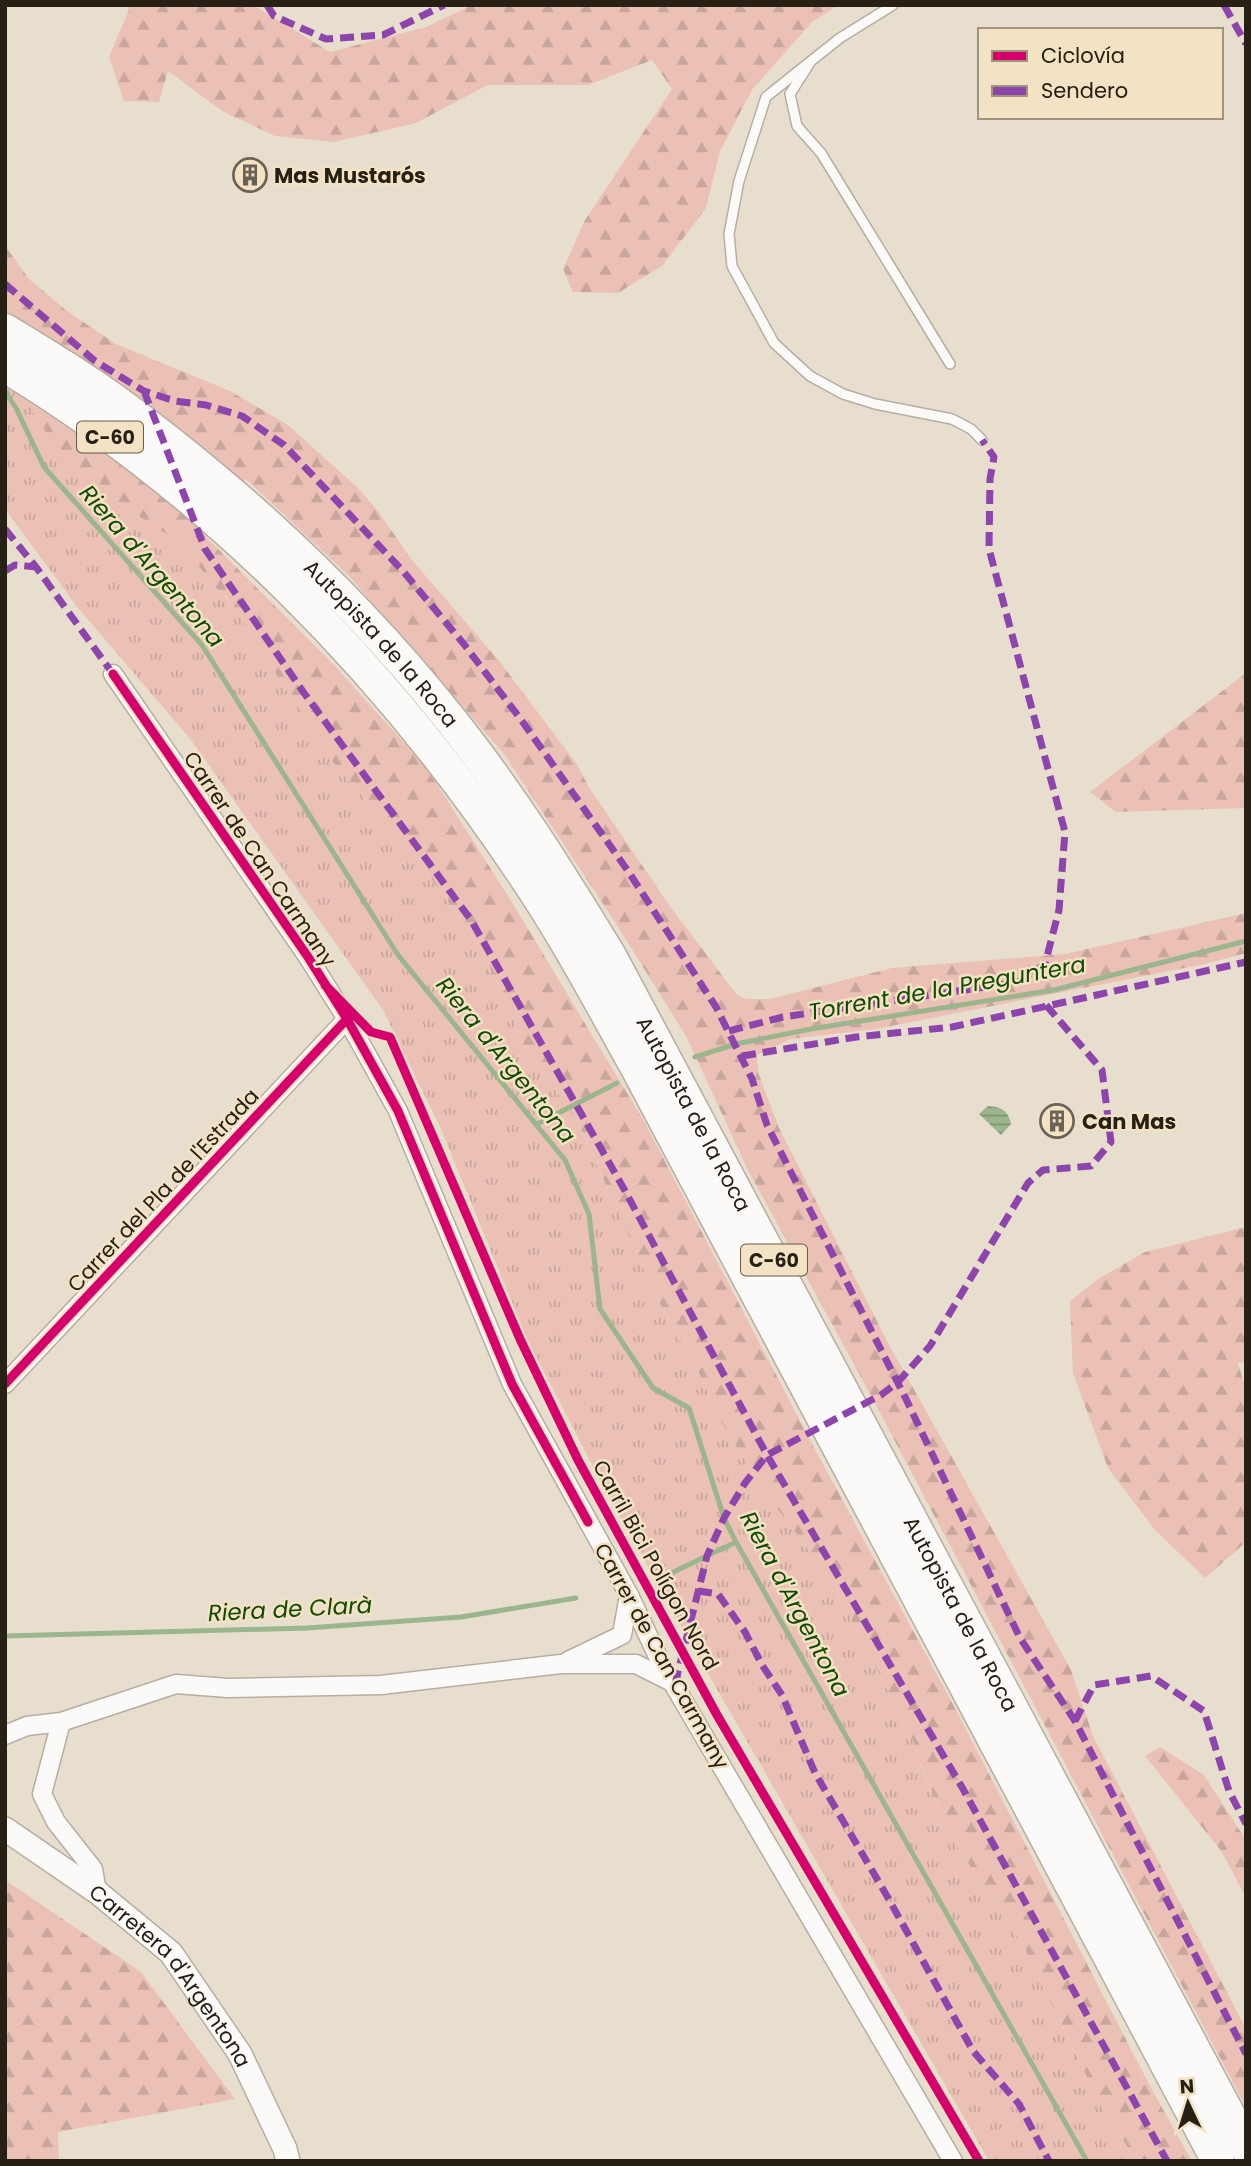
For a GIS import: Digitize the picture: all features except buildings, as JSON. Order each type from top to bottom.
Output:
[{"type":"highway","name":"Autopista de la Roca","points":[[5,330],[140,419],[257,516],[319,573],[450,718],[544,848],[610,956],[1246,2147]]},
{"type":"highway","name":"Autopista de la Roca","points":[[5,366],[80,415],[210,515],[320,618],[372,674],[463,787],[523,873],[569,946],[637,1068],[1218,2161]]},
{"type":"street","name":"Carrer de Can Carmany","points":[[113,674],[308,957],[347,1019],[398,1111],[512,1384],[629,1595],[661,1663],[953,2161]]},
{"type":"street","name":"Carrer del Pla de l'Estrada","points":[[5,1384],[347,1019]]},
{"type":"street","points":[[561,1664],[622,1635],[629,1595]]},
{"type":"street","points":[[5,1735],[27,1726],[61,1722],[176,1684],[228,1688],[381,1685],[561,1664],[636,1664],[675,1684]]},
{"type":"street","points":[[61,1722],[42,1794],[56,1822],[93,1869],[97,1892]]},
{"type":"street","name":"Carretera d'Argentona","points":[[5,1829],[97,1892],[171,1953],[240,2053],[285,2149],[288,2161]]},
{"type":"lane","points":[[893,5],[840,38],[766,97],[739,181],[729,234],[732,266],[774,343],[810,376],[843,394],[874,404],[952,419],[971,429],[982,440]]},
{"type":"lane","points":[[811,61],[790,94],[797,126],[821,153],[950,364]]},
{"type":"green space","points":[[127,5],[253,5],[330,52],[426,27],[472,5],[838,5],[812,22],[752,90],[720,151],[706,208],[662,266],[618,293],[573,292],[563,269],[585,220],[672,89],[652,60],[588,85],[488,85],[416,123],[334,142],[275,136],[222,111],[168,71],[159,102],[124,101],[109,57],[129,10]]},
{"type":"green space","points":[[5,246],[30,280],[67,311],[116,344],[230,391],[288,425],[357,487],[378,511],[411,559],[500,662],[576,763],[590,789],[672,909],[737,995],[746,999],[770,999],[892,968],[1065,954],[1246,913],[1246,953],[1205,964],[876,1029],[791,1039],[757,1055],[758,1072],[779,1128],[888,1343],[1071,1670],[1093,1736],[1246,2029],[1246,2107],[868,1390],[749,1172],[686,1036],[617,925],[504,754],[349,576],[246,479],[201,532],[334,665],[426,767],[510,899],[645,1123],[811,1442],[957,1712],[1151,2088],[1192,2161],[1137,2161],[1105,2114],[1022,1943],[952,1839],[916,1747],[833,1582],[764,1491],[721,1421],[699,1373],[659,1302],[576,1119],[515,1032],[515,1022],[481,948],[416,857],[335,765],[227,598],[213,585],[182,544],[103,493],[48,436],[5,367]]},
{"type":"green space","points":[[5,367],[103,493],[182,544],[213,585],[235,607],[335,765],[416,857],[481,948],[515,1022],[515,1032],[576,1119],[659,1302],[699,1373],[721,1421],[764,1491],[833,1582],[916,1747],[917,1756],[952,1839],[1022,1943],[1105,2114],[1137,2161],[989,2161],[692,1646],[600,1480],[528,1341],[440,1127],[383,1010],[191,740],[78,608],[5,509]]},
{"type":"green space","points":[[1246,673],[1246,808],[1116,812],[1090,792]]},
{"type":"green space","points":[[1246,1227],[1246,1362],[1238,1363],[1246,1390],[1246,1542],[1205,1578],[1155,1530],[1108,1468],[1073,1373],[1070,1301],[1098,1279],[1145,1252]]},
{"type":"green space","points":[[1160,1747],[1204,1775],[1246,1840],[1246,1898],[1222,1852],[1145,1756]]},
{"type":"green space","points":[[5,1880],[141,1972],[235,2099],[58,2132],[59,2161],[5,2161]]},
{"type":"shaded area","points":[[988,1106],[1000,1108],[1008,1115],[1011,1124],[1001,1135],[979,1114]]},
{"type":"waterway","name":"Riera d'Argentona","points":[[5,391],[44,467],[202,645],[398,955],[565,1160],[589,1214],[600,1309],[653,1388],[689,1408],[724,1518],[736,1542],[1087,2161]]},
{"type":"waterway","name":"Torrent de la Preguntera","points":[[695,1057],[736,1044],[811,1029],[1054,990],[1246,941]]},
{"type":"waterway","points":[[537,1124],[617,1083]]},
{"type":"waterway","name":"Riera de Clarà","points":[[659,1579],[736,1542]]},
{"type":"waterway","name":"Riera de Clarà","points":[[5,1636],[307,1628],[461,1617],[576,1598]]},
{"type":"marked path","points":[[267,5],[274,16],[326,39],[383,35],[444,5]]},
{"type":"marked path","points":[[1224,5],[1246,44]]},
{"type":"marked path","points":[[5,284],[95,361],[144,391],[242,416],[284,445],[402,570],[463,643],[628,871],[716,1007],[752,1079],[767,1125],[905,1397],[1020,1638],[1075,1721],[1246,2054]]},
{"type":"marked path","points":[[144,391],[205,549],[304,693],[471,920],[624,1189],[767,1455],[963,1789],[1167,2161]]},
{"type":"marked path","points":[[729,1031],[783,1017],[1019,982],[1045,964],[1059,910],[1065,832],[989,549],[990,479],[994,457],[982,440]]},
{"type":"marked path","points":[[5,529],[36,567],[113,674]]},
{"type":"marked path","points":[[5,571],[15,565],[36,567]]},
{"type":"marked path","points":[[742,1056],[856,1037],[952,1027],[1246,962]]},
{"type":"marked path","points":[[675,1684],[707,1556],[724,1518],[745,1483],[767,1455],[881,1395],[898,1382],[930,1346],[1028,1183],[1043,1170],[1091,1166],[1111,1142],[1102,1070],[1046,1005]]},
{"type":"marked path","points":[[698,1591],[718,1594],[745,1632],[782,1695],[815,1773],[973,2051],[1019,2104],[1049,2161]]},
{"type":"marked path","points":[[1075,1721],[1094,1685],[1151,1676],[1204,1711],[1229,1791],[1246,1824]]},
{"type":"cycle path","points":[[113,674],[308,957],[347,1019],[398,1111],[512,1384],[588,1522]]},
{"type":"cycle path","name":"Carril Bici Polígon Nord","points":[[325,985],[371,1032],[390,1037],[520,1339],[578,1460],[717,1715],[979,2161]]},
{"type":"cycle path","points":[[5,1384],[347,1019]]},
{"type":"place","name":"Mas Mustarós","points":[[250,175]]},
{"type":"place","name":"Can Mas","points":[[1057,1121]]}]
